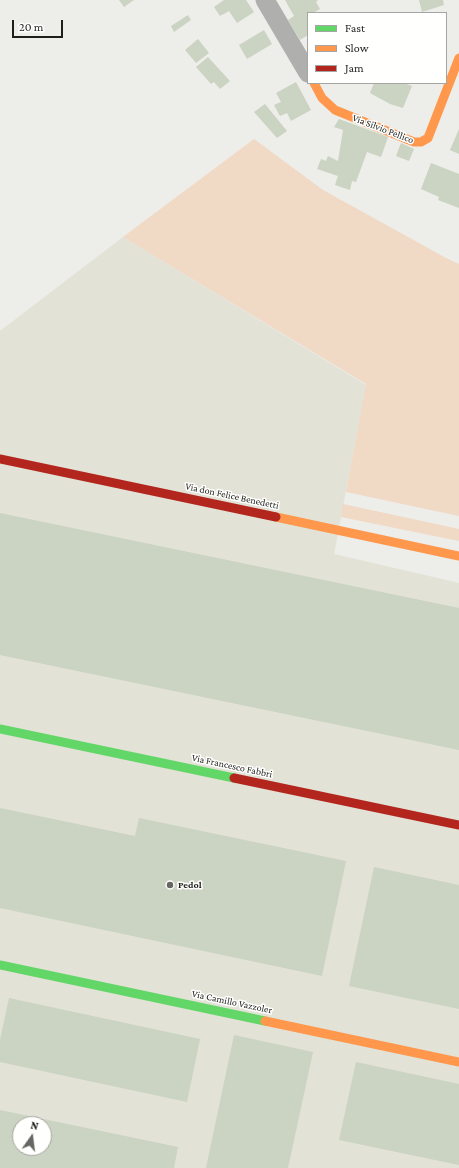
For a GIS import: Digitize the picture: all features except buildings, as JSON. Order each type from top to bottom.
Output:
[{"type":"street","points":[[265,0],[307,71]]},
{"type":"street","name":"Via Silvio Pellico","points":[[315,84],[322,98],[334,110],[414,142],[421,142],[428,138],[459,58]]},
{"type":"street","name":"Via don Felice Benedetti","points":[[0,459],[459,556]]},
{"type":"street","name":"Via Francesco Fabbri","points":[[0,729],[459,826]]},
{"type":"street","name":"Via Camillo Vazzoler","points":[[0,965],[459,1062]]},
{"type":"shaded area","points":[[254,139],[323,190],[459,264],[459,516],[346,492],[366,384],[123,237]]},
{"type":"shaded area","points":[[123,237],[366,385],[334,554],[459,583],[459,1168],[0,1168],[0,331]]},
{"type":"shaded area","points":[[343,504],[459,529],[459,541],[341,517]]},
{"type":"traffic: fast","points":[[0,729],[234,778]]},
{"type":"traffic: fast","points":[[0,965],[265,1021]]},
{"type":"traffic: slow","points":[[315,84],[322,98],[335,110],[414,142],[421,142],[428,138],[459,58]]},
{"type":"traffic: slow","points":[[276,517],[459,556]]},
{"type":"traffic: slow","points":[[265,1021],[459,1062]]},
{"type":"traffic: jam","points":[[0,459],[276,517]]},
{"type":"traffic: jam","points":[[234,778],[459,825]]},
{"type":"place","name":"Pedol","points":[[170,885]]}]
